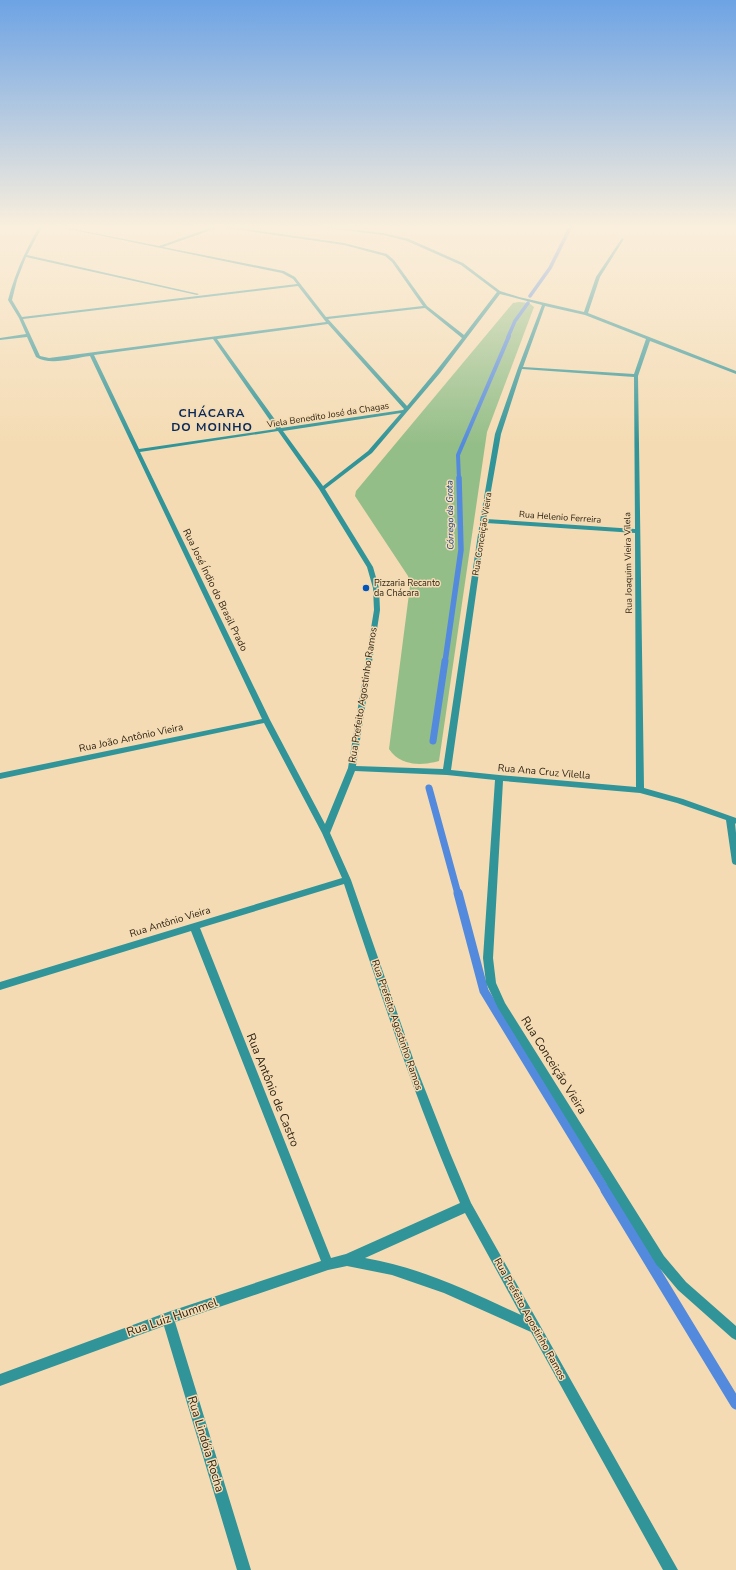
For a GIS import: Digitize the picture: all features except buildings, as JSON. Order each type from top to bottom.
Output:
[{"type":"street","points":[[10,298],[38,357],[48,359],[214,338],[426,307]]},
{"type":"street","points":[[21,318],[184,298]]},
{"type":"street","points":[[310,298],[405,410]]},
{"type":"street","points":[[420,298],[426,307],[463,337]]},
{"type":"street","points":[[322,489],[370,452],[438,372],[463,337],[494,298]]},
{"type":"street","points":[[522,298],[586,314],[736,373]]},
{"type":"street","points":[[586,314],[591,298]]},
{"type":"street","name":"Rua Conceição Vieira","points":[[447,772],[483,521],[498,434],[520,368],[544,304]]},
{"type":"street","points":[[0,339],[29,336]]},
{"type":"street","name":"Rua Prefeito Agostinho Ramos","points":[[214,338],[322,489],[370,567],[376,588],[377,610],[352,768],[326,833],[347,880],[410,1064],[444,1153],[467,1206],[671,1570]]},
{"type":"street","name":"Rua Joaquim Vieira Vilela","points":[[640,790],[636,530],[636,376],[650,338]]},
{"type":"street","name":"Rua José Índio do Brasil Prado","points":[[91,354],[266,720],[326,833]]},
{"type":"street","points":[[520,368],[636,376]]},
{"type":"street","name":"Viela Benedito José da Chagas","points":[[137,451],[405,410]]},
{"type":"street","name":"Rua Helenio Ferreira","points":[[483,521],[636,530]]},
{"type":"street","name":"Rua João Antônio Vieira","points":[[0,776],[266,720]]},
{"type":"street","name":"Rua Ana Cruz Vilella","points":[[352,768],[447,772],[640,790],[680,801],[733,820]]},
{"type":"street","name":"Rua Conceição Vieira","points":[[499,778],[488,958],[491,983],[501,1005],[660,1260],[682,1286],[736,1334]]},
{"type":"street","points":[[733,820],[736,862]]},
{"type":"street","name":"Rua Antônio Vieira","points":[[0,986],[347,880]]},
{"type":"street","name":"Rua Antônio de Castro","points":[[194,926],[328,1264]]},
{"type":"street","name":"Rua Luiz Hummel","points":[[0,1380],[168,1318],[328,1264],[346,1260],[467,1206]]},
{"type":"street","name":"Rua Luiz Hummel","points":[[346,1260],[391,1269],[422,1279],[466,1296],[534,1327]]},
{"type":"street","name":"Rua Lindóia Rocha","points":[[168,1318],[244,1570]]},
{"type":"green space","points":[[513,303],[529,303],[534,307],[487,432],[439,761],[425,764],[405,762],[394,755],[389,749],[410,586],[408,576],[355,496],[356,491]]},
{"type":"waterway","name":"Córrego da Grota","points":[[508,337],[515,321],[528,303]]},
{"type":"waterway","name":"Córrego da Grota","points":[[459,479],[458,455],[509,336]]},
{"type":"waterway","name":"Córrego da Grota","points":[[445,662],[461,550],[459,478]]},
{"type":"waterway","name":"Córrego da Grota","points":[[433,741],[445,661]]},
{"type":"waterway","points":[[429,788],[458,894]]},
{"type":"waterway","points":[[458,893],[484,991],[606,1191]]},
{"type":"waterway","points":[[606,1190],[736,1404]]},
{"type":"place","name":"Pizzaria Recanto da Chácara","points":[[366,588]]},
{"type":"district","name":"CHÁCARA DO MOINHO","points":[[212,420]]}]
